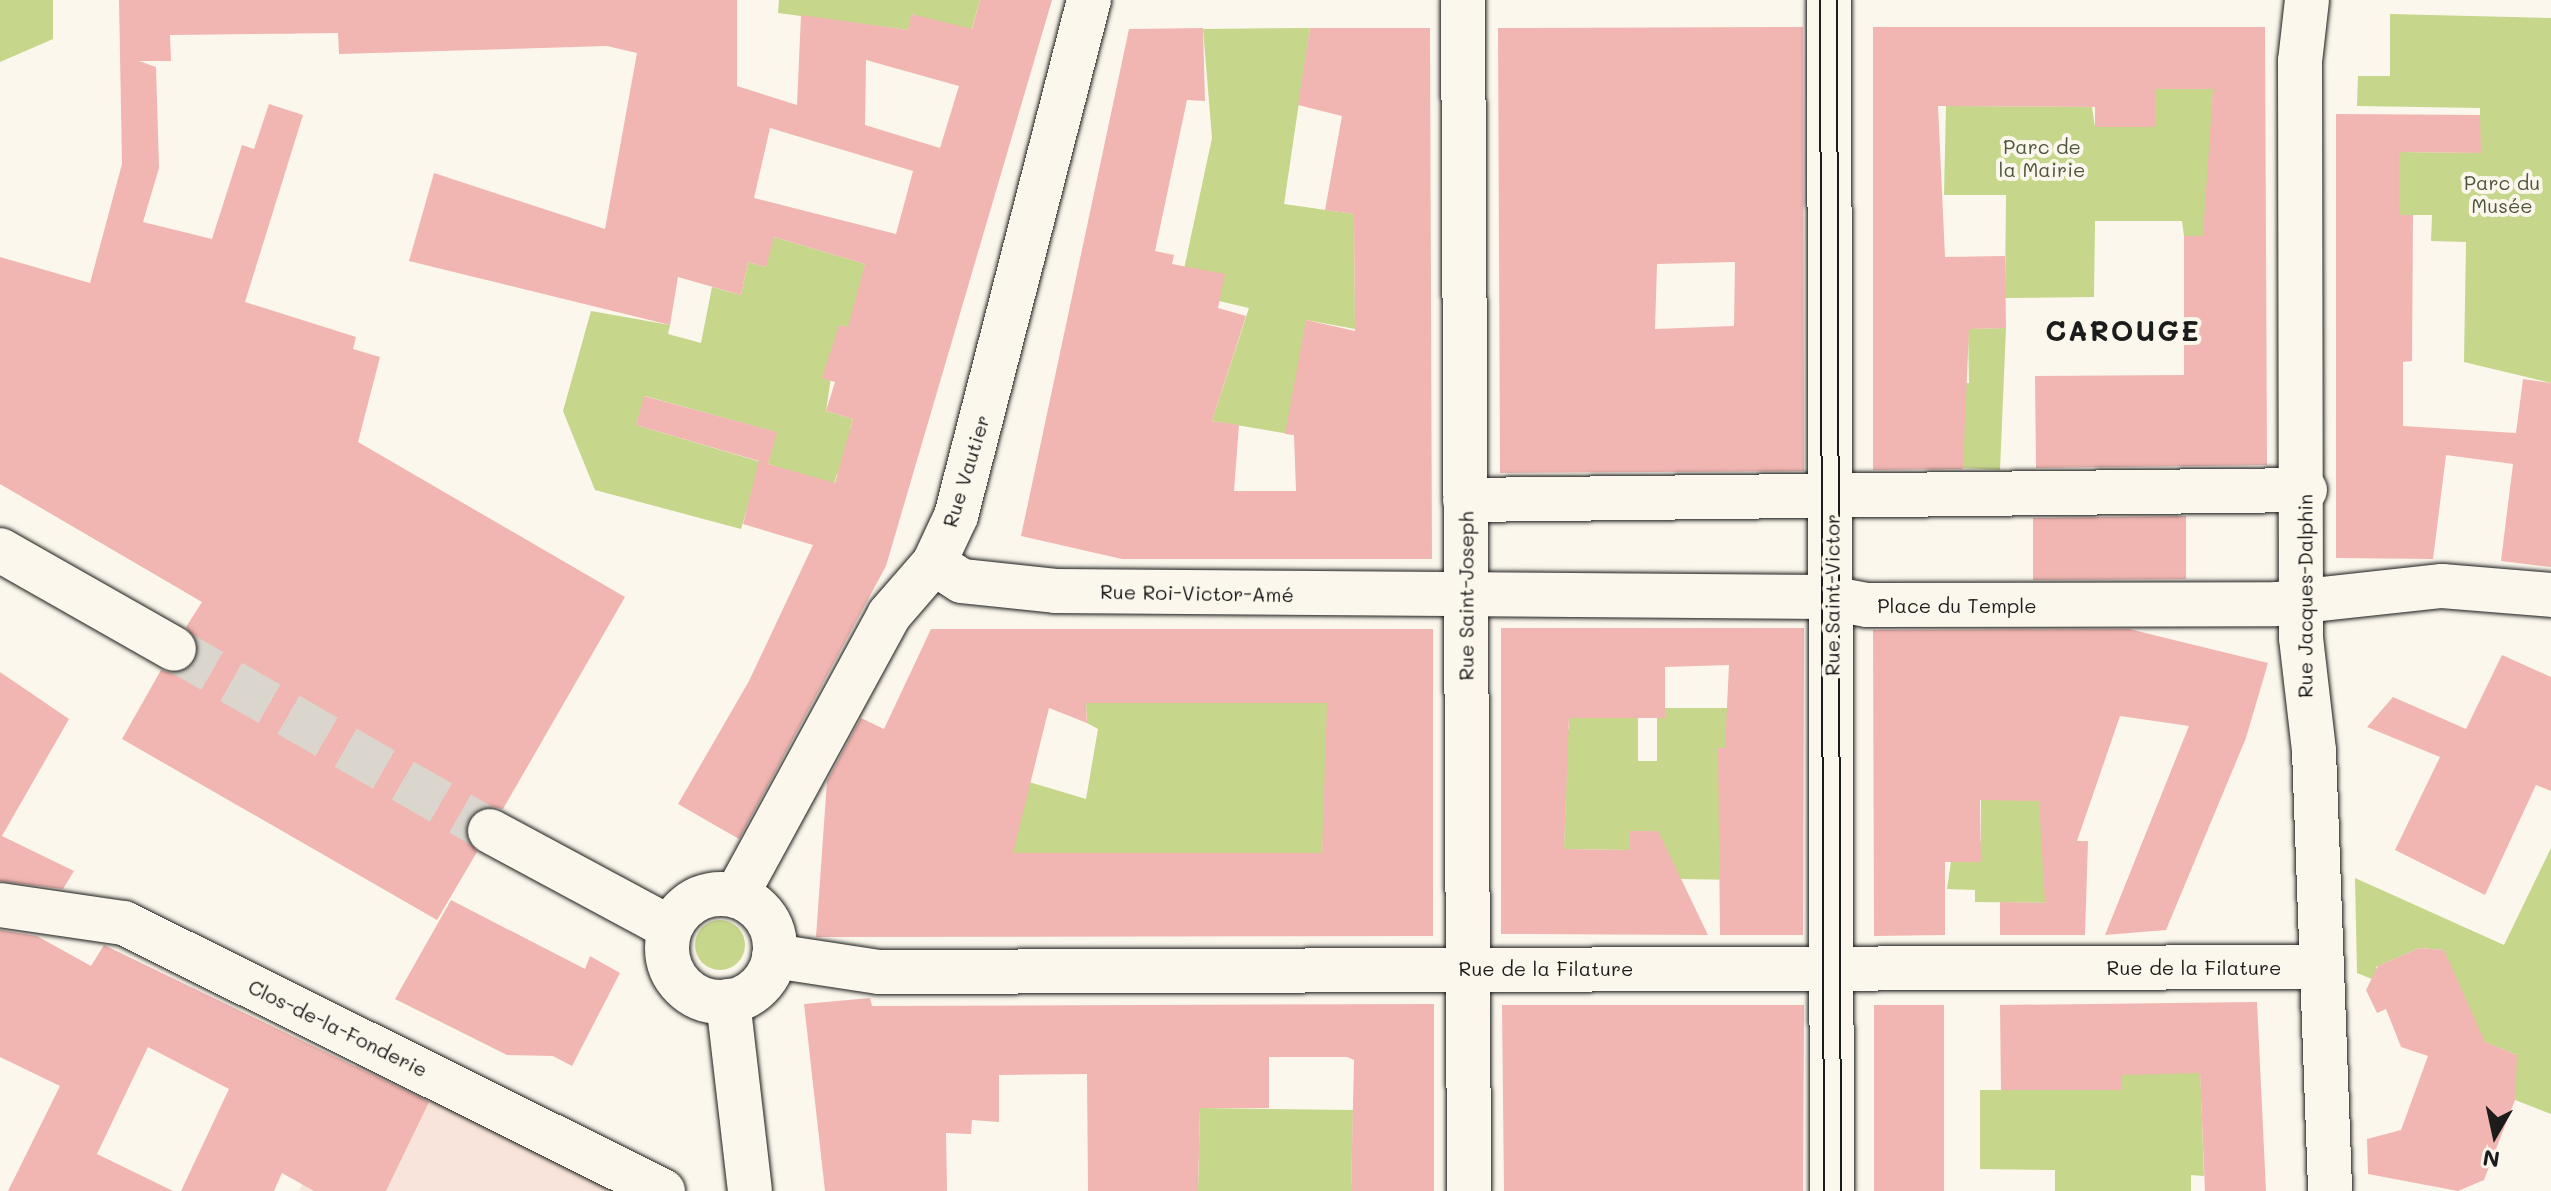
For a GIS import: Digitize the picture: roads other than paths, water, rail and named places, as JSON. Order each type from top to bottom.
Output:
[{"type":"street","name":"Rue Vautier","points":[[736,896],[889,615],[934,563],[960,501],[1089,0]]},
{"type":"street","name":"Rue Saint-Joseph","points":[[1463,0],[1469,1191]]},
{"type":"street","name":"Rue Saint-Victor","points":[[1829,0],[1832,1191]]},
{"type":"street","name":"Rue Jacques-Dalphin","points":[[2307,0],[2300,61],[2305,601],[2330,1191]]},
{"type":"street","points":[[1465,500],[1832,492],[2305,490]]},
{"type":"street","points":[[0,550],[174,649]]},
{"type":"street","name":"Rue Roi-Victor-Amé","points":[[934,563],[962,581],[1055,591],[1465,596]]},
{"type":"street","name":"Place du Temple","points":[[1465,596],[1832,598],[1867,605],[2305,601],[2442,586],[2551,595]]},
{"type":"street","points":[[490,831],[670,928]]},
{"type":"street","points":[[736,896],[769,923],[774,956],[760,985],[728,1001],[686,989],[672,972],[670,928],[697,899],[736,896]]},
{"type":"street","name":"Clos-de-la-Fonderie","points":[[0,905],[124,923],[663,1191]]},
{"type":"street","name":"Rue de la Filature","points":[[774,956],[879,972],[1832,966],[2320,967]]},
{"type":"street","points":[[728,1001],[750,1191]]},
{"type":"tunnel","points":[[174,649],[490,831]]},
{"type":"tram line","points":[[1820,0],[1824,1191]]},
{"type":"tram line","points":[[1837,0],[1841,1191]]},
{"type":"district","name":"CAROUGE","points":[[2123,330]]},
{"type":"park label","name":"Parc de la Mairie","points":[[2042,158]]},
{"type":"park label","name":"Parc du Musée","points":[[2502,194]]}]
